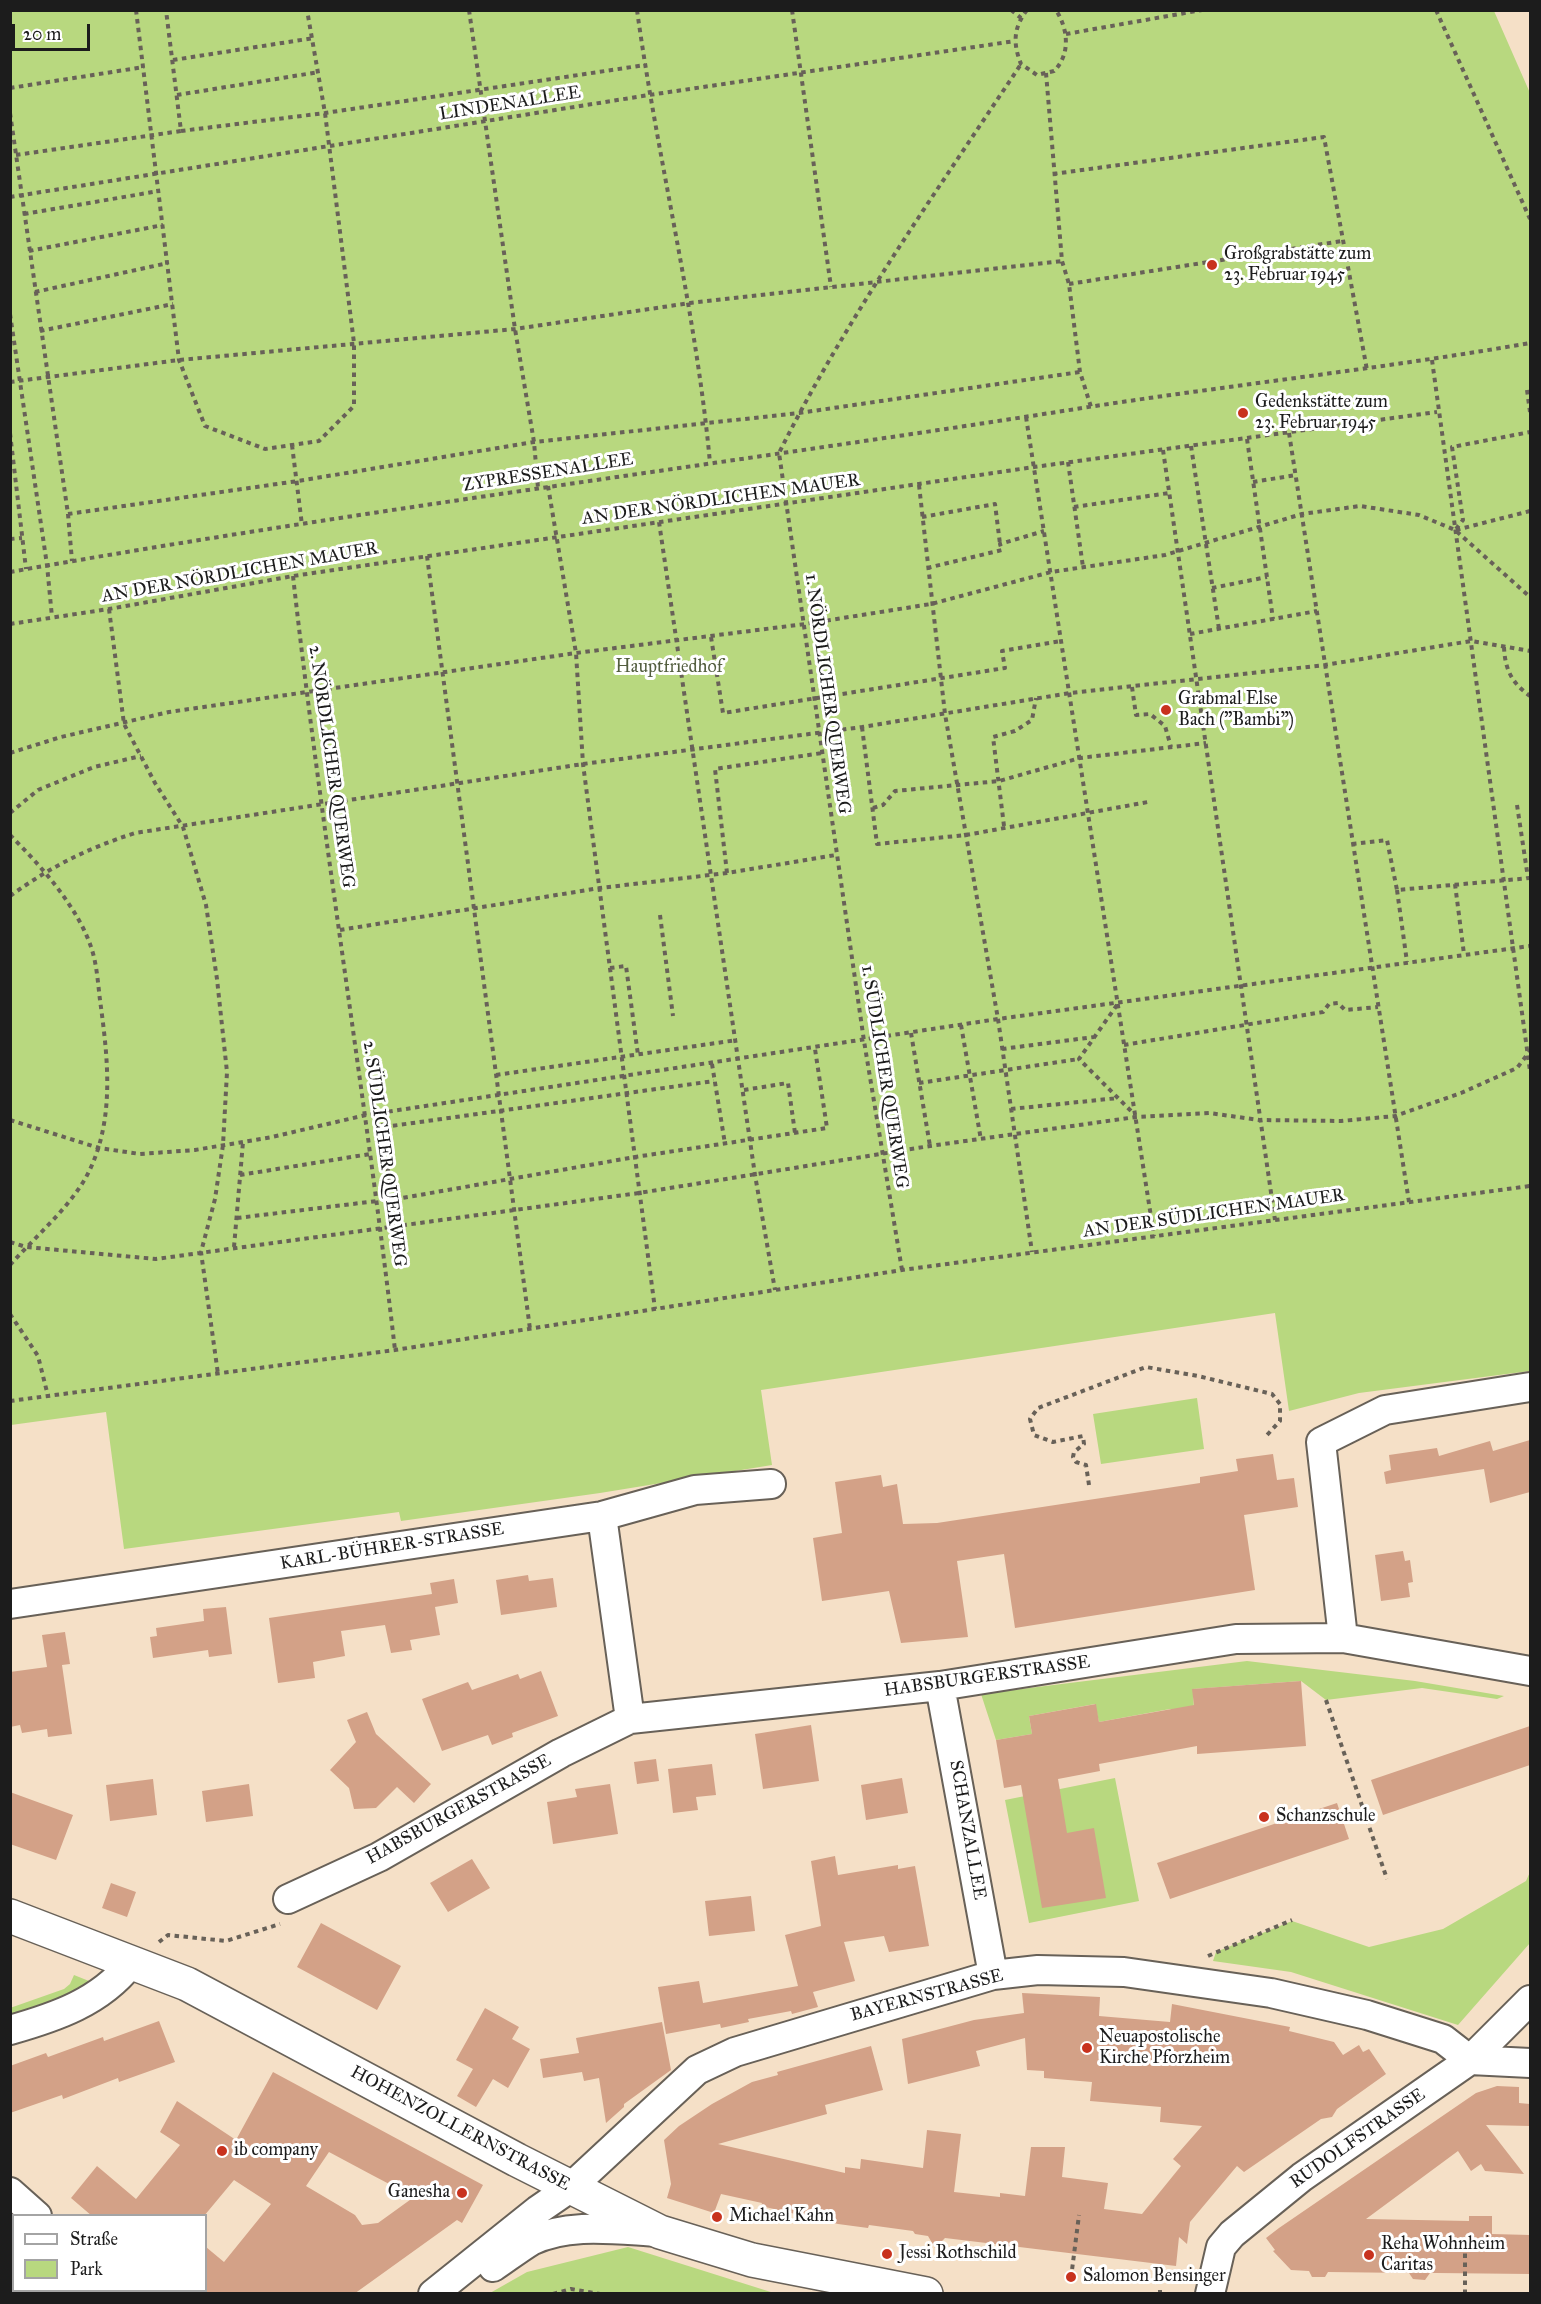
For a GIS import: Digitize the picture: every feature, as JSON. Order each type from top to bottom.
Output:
[{"type":"main road","name":"HOHENZOLLERNSTRASSE","points":[[10,1916],[187,1984],[570,2188],[660,2232],[752,2260],[926,2294]]},
{"type":"street","points":[[1343,1638],[1321,1442],[1385,1410],[1530,1387]]},
{"type":"street","name":"KARL-BÜHRER-STRASSE","points":[[10,1604],[602,1516],[695,1490],[771,1484]]},
{"type":"street","points":[[602,1516],[630,1719]]},
{"type":"street","name":"HABSBURGERSTRASSE","points":[[288,1899],[379,1857],[561,1753],[630,1719],[940,1686],[1236,1639],[1343,1638],[1530,1671]]},
{"type":"street","name":"SCHANZALLEE","points":[[940,1686],[993,1975]]},
{"type":"street","points":[[10,2030],[57,2014],[101,1994],[130,1964]]},
{"type":"street","name":"BAYERNSTRASSE","points":[[433,2294],[538,2210],[570,2188],[697,2070],[735,2052],[993,1975],[1038,1970],[1124,1972],[1271,1993],[1367,2015],[1443,2039],[1470,2060]]},
{"type":"street","name":"RUDOLFSTRASSE","points":[[1210,2294],[1221,2247],[1232,2235],[1302,2177],[1470,2060],[1530,2000]]},
{"type":"street","points":[[1470,2060],[1530,2063]]},
{"type":"street","points":[[10,2192],[35,2214]]},
{"type":"street","points":[[464,2270],[488,2270],[532,2241],[561,2231],[604,2229],[660,2232]]},
{"type":"path","points":[[136,10],[179,360],[205,426],[265,449],[319,441],[354,406],[354,343],[326,113],[314,38],[307,10]]},
{"type":"path","points":[[469,10],[515,329],[534,442],[538,488]]},
{"type":"path","points":[[637,10],[649,95],[690,303],[710,463]]},
{"type":"path","points":[[792,10],[803,73],[831,287]]},
{"type":"path","points":[[1011,10],[1021,18]]},
{"type":"path","points":[[1027,10],[1021,18],[1015,41],[1021,64],[1037,75],[1046,74],[1061,65],[1066,34],[1056,10]]},
{"type":"path","points":[[1066,34],[1202,10]]},
{"type":"path","points":[[1436,10],[1530,219]]},
{"type":"path","points":[[168,11],[181,131]]},
{"type":"path","points":[[173,60],[314,38]]},
{"type":"path","name":"LINDENALLEE","points":[[10,196],[156,171],[329,147],[649,95],[1015,41]]},
{"type":"path","points":[[779,453],[799,413],[877,283],[1021,64]]},
{"type":"path","points":[[16,155],[326,113],[645,65]]},
{"type":"path","points":[[10,88],[144,67]]},
{"type":"path","points":[[177,95],[319,72]]},
{"type":"path","points":[[1046,74],[1062,261],[1069,284],[1080,372],[1091,407]]},
{"type":"path","points":[[10,113],[68,514],[72,561]]},
{"type":"path","points":[[1053,174],[1324,137],[1367,370]]},
{"type":"path","points":[[24,213],[159,191]]},
{"type":"path","points":[[29,251],[163,225]]},
{"type":"path","points":[[1069,284],[1342,241]]},
{"type":"path","points":[[10,382],[179,360],[515,329],[690,303],[1062,261]]},
{"type":"path","points":[[35,292],[168,262]]},
{"type":"path","points":[[40,331],[172,304]]},
{"type":"path","points":[[10,314],[47,565],[52,617]]},
{"type":"path","name":"ZYPRESSENALLEE","points":[[10,572],[548,486],[1091,407],[1367,370],[1530,344]]},
{"type":"path","points":[[1432,360],[1437,412],[1530,1071]]},
{"type":"path","points":[[68,514],[298,481],[534,442],[799,413],[1080,372]]},
{"type":"path","points":[[1527,390],[1530,412]]},
{"type":"path","name":"AN DER NÖRDLICHEN MAUER","points":[[10,624],[109,609],[292,576],[1068,462],[1437,412]]},
{"type":"path","points":[[1026,417],[1154,1236]]},
{"type":"path","points":[[1455,530],[1463,520],[1452,447],[1530,432]]},
{"type":"path","points":[[10,433],[26,569]]},
{"type":"path","points":[[1289,433],[1409,1202]]},
{"type":"path","points":[[1247,439],[1272,619]]},
{"type":"path","points":[[292,446],[302,525]]},
{"type":"path","points":[[1191,446],[1219,629]]},
{"type":"path","points":[[1163,450],[1241,987],[1258,1120],[1275,1220]]},
{"type":"path","name":"1. NÖRDLICHER QUERWEG","points":[[779,453],[841,889]]},
{"type":"path","points":[[1068,462],[1083,567]]},
{"type":"path","points":[[1253,482],[1296,475]]},
{"type":"path","points":[[919,484],[945,714],[998,1019],[1032,1252]]},
{"type":"path","points":[[548,486],[576,653],[583,764],[655,1309]]},
{"type":"path","points":[[1074,507],[1169,493]]},
{"type":"path","points":[[10,505],[18,504]]},
{"type":"path","points":[[922,517],[995,504],[1002,550],[927,568]]},
{"type":"path","points":[[10,753],[61,737],[169,712],[576,653],[805,624],[931,604],[1051,572],[1178,551],[1302,514],[1360,506],[1419,515],[1455,530],[1530,597]]},
{"type":"path","points":[[1455,530],[1530,511]]},
{"type":"path","points":[[659,522],[752,1140],[755,1175],[775,1290]]},
{"type":"path","points":[[1000,544],[1044,531]]},
{"type":"path","points":[[10,539],[22,538]]},
{"type":"path","points":[[427,556],[530,1329]]},
{"type":"path","name":"2. NÖRDLICHER QUERWEG","points":[[292,576],[321,806],[344,961]]},
{"type":"path","points":[[1212,588],[1267,577]]},
{"type":"path","points":[[109,609],[124,724],[183,827],[206,905],[217,979],[227,1072],[223,1145],[214,1199],[201,1252],[218,1374]]},
{"type":"path","points":[[1190,634],[1317,611]]},
{"type":"path","points":[[711,637],[723,712],[1005,668],[1002,651],[1061,641]]},
{"type":"path","points":[[10,896],[43,873],[90,847],[135,833],[583,764],[862,727],[1070,693],[1325,665],[1471,641],[1530,651]]},
{"type":"path","points":[[1504,647],[1504,660],[1510,679],[1530,696]]},
{"type":"path","points":[[1132,687],[1136,715],[1150,714],[1165,726],[1171,747]]},
{"type":"path","points":[[1004,826],[993,737],[1015,731],[1032,720],[1036,698]]},
{"type":"path","points":[[862,727],[877,844],[966,835],[1004,826],[1148,802]]},
{"type":"path","points":[[873,808],[883,805],[896,792],[999,781],[1080,758],[1206,743]]},
{"type":"path","points":[[727,873],[714,769],[822,753]]},
{"type":"path","points":[[10,813],[38,790],[94,767],[141,756]]},
{"type":"path","points":[[1397,890],[1529,878],[1518,805]]},
{"type":"path","points":[[10,835],[43,873],[80,923],[92,950],[107,1069],[107,1102],[99,1148],[85,1179],[68,1202],[10,1265]]},
{"type":"path","points":[[1352,843],[1387,840],[1407,962]]},
{"type":"path","points":[[340,930],[600,888],[727,873],[836,855]]},
{"type":"path","points":[[1455,884],[1464,954]]},
{"type":"path","name":"1. SÜDLICHER QUERWEG","points":[[841,889],[902,1270]]},
{"type":"path","points":[[660,915],[673,1016]]},
{"type":"path","points":[[10,1120],[99,1148],[141,1154],[223,1145],[366,1115],[815,1049],[998,1019],[1530,946]]},
{"type":"path","name":"2. SÜDLICHER QUERWEG","points":[[344,961],[396,1350]]},
{"type":"path","points":[[610,968],[626,966],[638,1055]]},
{"type":"path","points":[[1124,1045],[1323,1012],[1329,1004],[1338,1003],[1345,1010],[1378,1007]]},
{"type":"path","points":[[919,1083],[1079,1059],[1118,1004]]},
{"type":"path","points":[[961,1025],[981,1140]]},
{"type":"path","points":[[911,1034],[930,1146]]},
{"type":"path","points":[[1002,1049],[1094,1037]]},
{"type":"path","points":[[496,1076],[737,1040]]},
{"type":"path","points":[[382,1114],[391,1200],[635,1157],[826,1128],[815,1049]]},
{"type":"path","points":[[10,1242],[26,1247],[156,1259],[639,1192],[1015,1133],[1136,1117],[1209,1113],[1258,1120],[1341,1121],[1395,1116],[1461,1093],[1518,1068],[1529,1052]]},
{"type":"path","points":[[1079,1059],[1136,1117]]},
{"type":"path","points":[[712,1064],[725,1144]]},
{"type":"path","points":[[384,1127],[714,1081]]},
{"type":"path","points":[[744,1090],[788,1083],[795,1133]]},
{"type":"path","points":[[1011,1109],[1119,1098]]},
{"type":"path","points":[[234,1247],[243,1142]]},
{"type":"path","points":[[240,1175],[370,1154]]},
{"type":"path","name":"AN DER SÜDLICHEN MAUER","points":[[10,1401],[396,1350],[902,1270],[1530,1186]]},
{"type":"path","points":[[237,1218],[377,1201]]},
{"type":"path","points":[[10,1314],[38,1356],[48,1396]]},
{"type":"path","points":[[1089,1485],[1086,1465],[1076,1462],[1073,1457],[1074,1452],[1084,1444],[1083,1436],[1053,1442],[1034,1435],[1030,1419],[1038,1408],[1146,1367],[1198,1376],[1272,1394],[1280,1404],[1280,1421],[1267,1434]]},
{"type":"path","points":[[1326,1700],[1388,1879]]},
{"type":"path","points":[[1172,1980],[1213,1952],[1292,1920]]},
{"type":"path","points":[[163,1939],[168,1935],[226,1941],[242,1937]]},
{"type":"path","points":[[1071,2278],[1079,2215]]},
{"type":"path","points":[[1465,2294],[1465,2239],[1467,2239]]},
{"type":"path","points":[[553,2294],[571,2289],[600,2294]]},
{"type":"green space","name":"Hauptfriedhof","points":[[10,11],[1494,11],[1530,93],[1530,1371],[1359,1393],[1289,1411],[1275,1313],[761,1390],[772,1465],[600,1493],[401,1521],[399,1512],[124,1549],[106,1412],[11,1425]]},
{"type":"green space","points":[[1197,1398],[1204,1449],[1101,1464],[1093,1414]]},
{"type":"green space","points":[[1247,1661],[1415,1681],[1504,1696],[1497,1699],[1422,1688],[1326,1700],[1301,1681],[1193,1689],[1194,1711],[1170,1709],[1099,1722],[1095,1704],[1029,1716],[1032,1734],[996,1740],[981,1694]]},
{"type":"green space","points":[[1115,1778],[1139,1901],[1029,1923],[1005,1800]]},
{"type":"green space","points":[[1530,1872],[1530,1943],[1458,2025],[1291,1972],[1213,1961],[1216,1952],[1292,1921],[1369,1947],[1443,1929],[1526,1881]]},
{"type":"green space","points":[[74,1975],[89,1981],[52,2002],[11,2015],[10,2008],[64,1989],[70,1984]]},
{"type":"green space","points":[[628,2247],[774,2293],[490,2293],[527,2272]]},
{"type":"building","points":[[1530,1440],[1530,1492],[1490,1503],[1484,1469],[1386,1484],[1384,1472],[1391,1470],[1389,1455],[1437,1448],[1439,1456],[1490,1441],[1493,1451]]},
{"type":"building","points":[[1273,1454],[1277,1480],[1294,1478],[1298,1507],[1244,1515],[1255,1590],[1015,1628],[1004,1554],[957,1561],[968,1637],[901,1643],[889,1591],[822,1601],[813,1538],[842,1533],[835,1482],[881,1475],[883,1487],[897,1484],[903,1524],[937,1523],[1200,1483],[1200,1477],[1238,1471],[1236,1459]]},
{"type":"building","points":[[1403,1551],[1405,1561],[1410,1560],[1413,1582],[1408,1583],[1410,1597],[1381,1601],[1375,1555]]},
{"type":"building","points":[[528,1575],[529,1581],[553,1578],[557,1607],[501,1615],[496,1580]]},
{"type":"building","points":[[454,1579],[458,1603],[435,1607],[440,1635],[410,1640],[412,1650],[391,1653],[385,1625],[341,1631],[345,1656],[313,1662],[315,1678],[278,1683],[269,1618],[432,1594],[430,1583]]},
{"type":"building","points":[[226,1607],[232,1654],[209,1657],[208,1650],[153,1658],[150,1637],[157,1636],[156,1628],[204,1621],[203,1609]]},
{"type":"building","points":[[65,1632],[70,1664],[62,1665],[72,1734],[48,1737],[47,1729],[22,1733],[20,1725],[10,1727],[10,1672],[47,1667],[42,1635]]},
{"type":"building","points":[[541,1671],[558,1716],[512,1733],[513,1737],[492,1745],[488,1735],[442,1751],[422,1699],[468,1682],[472,1690],[518,1674],[520,1679]]},
{"type":"building","points":[[1301,1681],[1306,1746],[1197,1754],[1197,1746],[1099,1764],[1100,1771],[1058,1779],[1067,1833],[1094,1828],[1106,1898],[1042,1908],[1021,1785],[1004,1788],[996,1740],[1032,1734],[1029,1716],[1096,1704],[1099,1722],[1194,1705],[1192,1689]]},
{"type":"building","points":[[367,1712],[376,1734],[431,1784],[414,1803],[397,1787],[376,1808],[354,1809],[349,1788],[330,1770],[356,1742],[347,1720]]},
{"type":"building","points":[[811,1725],[819,1781],[763,1789],[755,1734]]},
{"type":"building","points":[[1530,1726],[1530,1765],[1383,1815],[1371,1780]]},
{"type":"building","points":[[656,1759],[659,1781],[637,1784],[634,1762]]},
{"type":"building","points":[[712,1764],[716,1795],[696,1797],[698,1810],[673,1813],[668,1769]]},
{"type":"building","points":[[902,1778],[908,1813],[866,1820],[861,1785]]},
{"type":"building","points":[[153,1779],[157,1815],[110,1821],[106,1785]]},
{"type":"building","points":[[249,1784],[253,1816],[206,1822],[202,1791]]},
{"type":"building","points":[[610,1784],[618,1834],[553,1844],[547,1802],[577,1797],[575,1789]]},
{"type":"building","points":[[10,1792],[73,1815],[56,1860],[10,1844]]},
{"type":"building","points":[[1337,1803],[1349,1839],[1170,1899],[1157,1863]]},
{"type":"building","points":[[835,1856],[838,1875],[898,1865],[898,1869],[915,1866],[929,1946],[889,1952],[884,1936],[844,1942],[855,1981],[813,1992],[818,2007],[792,2014],[791,2011],[748,2019],[749,2022],[721,2028],[720,2024],[666,2034],[658,1987],[699,1981],[703,2003],[798,1986],[785,1935],[821,1926],[811,1861]]},
{"type":"building","points":[[472,1859],[490,1888],[448,1912],[430,1883]]},
{"type":"building","points":[[111,1883],[136,1892],[127,1917],[102,1908]]},
{"type":"building","points":[[751,1896],[755,1931],[709,1936],[705,1901]]},
{"type":"building","points":[[321,1923],[401,1966],[377,2010],[297,1967]]},
{"type":"building","points":[[1022,1993],[1100,1997],[1099,2016],[1170,2022],[1172,2004],[1290,2027],[1289,2031],[1334,2042],[1343,2055],[1359,2045],[1363,2052],[1369,2049],[1386,2074],[1337,2109],[1332,2117],[1321,2119],[1244,2172],[1237,2166],[1190,2222],[1187,2244],[1179,2237],[1176,2266],[945,2238],[935,2248],[928,2236],[915,2234],[913,2231],[869,2225],[868,2228],[838,2224],[721,2194],[714,2213],[667,2198],[671,2184],[664,2140],[679,2126],[712,2104],[752,2082],[778,2075],[777,2072],[871,2046],[883,2090],[825,2105],[827,2114],[718,2144],[845,2173],[845,2167],[860,2169],[861,2159],[923,2168],[927,2130],[961,2134],[954,2192],[1000,2197],[1000,2193],[1025,2196],[1031,2147],[1065,2147],[1062,2177],[1108,2183],[1104,2209],[1142,2214],[1181,2166],[1173,2159],[1202,2126],[1160,2122],[1161,2107],[1090,2101],[1092,2082],[1044,2078],[1044,2071],[1027,2070],[1025,2038],[976,2051],[980,2066],[908,2084],[902,2039],[974,2020],[1024,2013]]},
{"type":"building","points":[[485,2008],[519,2027],[512,2039],[530,2049],[508,2088],[493,2079],[476,2107],[457,2096],[473,2069],[456,2060]]},
{"type":"building","points":[[159,2021],[175,2062],[119,2082],[118,2078],[63,2099],[62,2095],[10,2113],[10,2066],[46,2053],[48,2057],[103,2037],[104,2041]]},
{"type":"building","points":[[662,2022],[671,2070],[624,2104],[624,2107],[606,2123],[599,2078],[584,2081],[582,2072],[543,2078],[540,2059],[579,2053],[576,2038]]},
{"type":"building","points":[[273,2072],[483,2185],[462,2223],[457,2220],[354,2294],[206,2294],[207,2248],[224,2262],[271,2204],[234,2180],[206,2214],[90,2214],[71,2198],[97,2166],[136,2199],[180,2145],[160,2132],[177,2101],[236,2140]],"holes":[[[329,2152],[414,2197],[378,2223],[362,2225],[355,2215],[306,2186]]]},
{"type":"building","points":[[1497,2086],[1519,2087],[1519,2103],[1530,2104],[1530,2126],[1486,2125],[1524,2174],[1485,2171],[1481,2164],[1471,2171],[1458,2151],[1366,2219],[1469,2221],[1469,2216],[1492,2216],[1492,2234],[1530,2235],[1530,2274],[1430,2273],[1425,2280],[1413,2279],[1409,2273],[1328,2272],[1325,2277],[1312,2277],[1309,2271],[1291,2270],[1273,2251],[1275,2250],[1266,2238],[1279,2228],[1476,2093]]},
{"type":"place","name":"Großgrabstätte zum 23. Februar 1945","points":[[1212,265]]},
{"type":"place","name":"Gedenkstätte zum 23. Februar 1945","points":[[1243,413]]},
{"type":"place","name":"Grabmal Else Bach (\"Bambi\")","points":[[1166,710]]},
{"type":"place","name":"Schanzschule","points":[[1264,1817]]},
{"type":"place","name":"Neuapostolische Kirche Pforzheim","points":[[1087,2048]]},
{"type":"place","name":"ib company","points":[[222,2151]]},
{"type":"place","name":"Ganesha","points":[[462,2193]]},
{"type":"place","name":"Michael Kahn","points":[[717,2217]]},
{"type":"place","name":"Jessi Rothschild","points":[[887,2254]]},
{"type":"place","name":"Reha Wohnheim Caritas","points":[[1369,2255]]},
{"type":"place","name":"Salomon Bensinger","points":[[1071,2277]]}]
